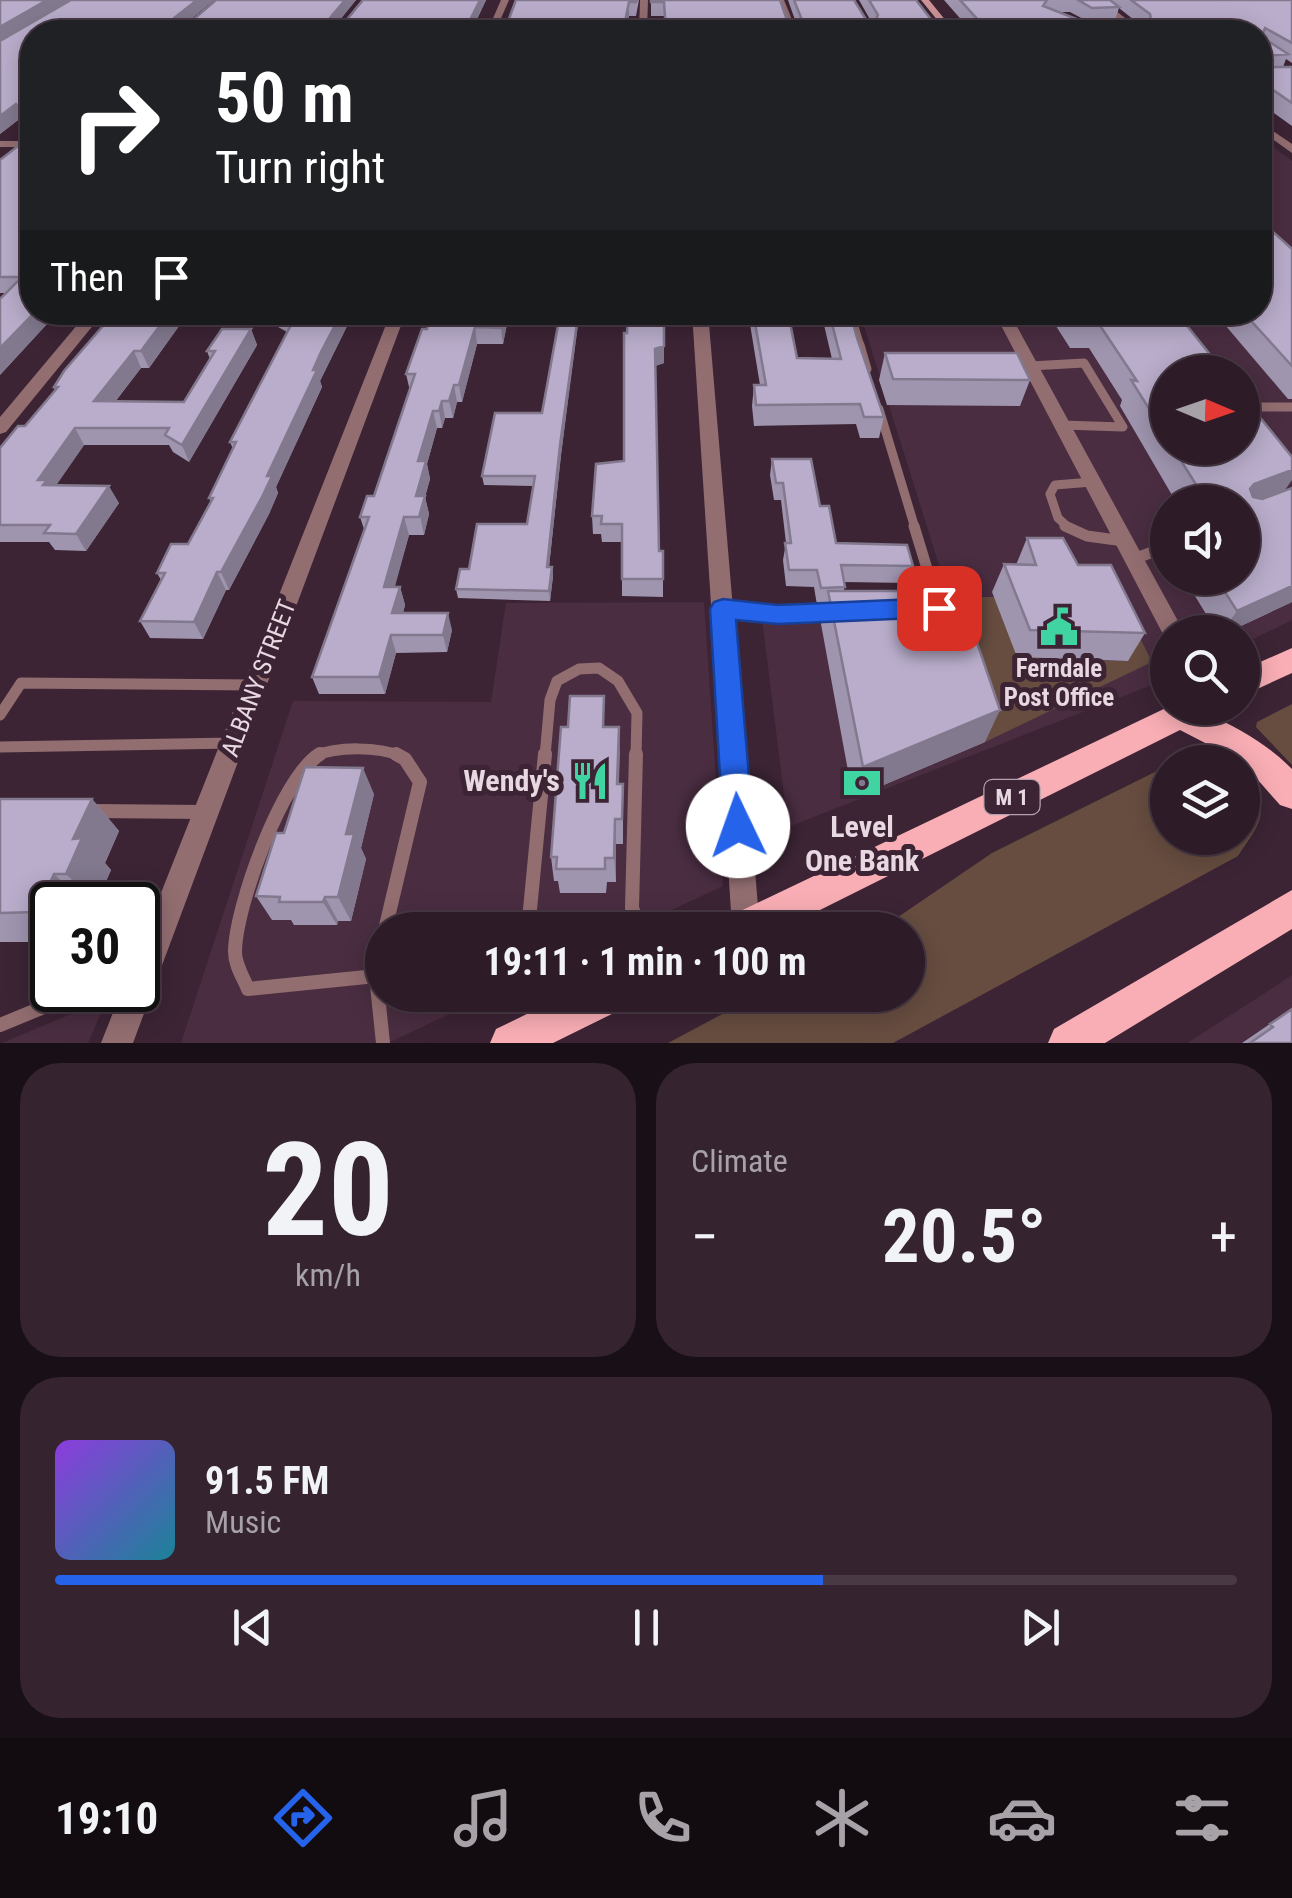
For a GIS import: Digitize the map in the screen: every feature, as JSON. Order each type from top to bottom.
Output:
[{"type":"main road","points":[[925,0],[941,20]]},
{"type":"main road","points":[[1260,418],[1272,433]]},
{"type":"main road","points":[[1260,675],[1292,660]]},
{"type":"main road","name":"M 1","points":[[777,912],[1158,725]]},
{"type":"main road","points":[[1209,725],[1272,769],[1292,794]]},
{"type":"main road","points":[[1074,1042],[1292,908]]},
{"type":"main road","points":[[529,1022],[558,1012]]},
{"type":"street","points":[[1097,0],[1123,20]]},
{"type":"street","points":[[0,144],[20,144]]},
{"type":"street","points":[[0,156],[15,144]]},
{"type":"street","points":[[0,428],[86,325]]},
{"type":"street","name":"ALBANY STREET","points":[[160,927],[393,325]]},
{"type":"street","points":[[701,325],[743,912]]},
{"type":"street","points":[[1008,325],[1164,615]]},
{"type":"street","name":"ALBANY STREET","points":[[118,1043],[128,1012]]},
{"type":"lane","points":[[854,325],[870,380]]},
{"type":"lane","points":[[1030,366],[1084,363],[1123,427],[1062,425]]},
{"type":"lane","points":[[874,393],[939,608],[904,609]]},
{"type":"lane","points":[[1260,403],[1292,407]]},
{"type":"lane","points":[[1092,482],[1054,485],[1050,494],[1057,518],[1077,534],[1093,540],[1129,550],[1150,548]]},
{"type":"lane","points":[[723,609],[756,614],[852,612]]},
{"type":"lane","points":[[530,912],[550,700],[557,681],[579,669],[599,668],[618,681],[637,713],[633,912]]},
{"type":"lane","points":[[0,715],[21,683],[255,685]]},
{"type":"lane","points":[[0,747],[233,743]]},
{"type":"lane","points":[[365,977],[248,989],[235,954],[261,854],[293,779],[314,757],[331,751],[397,752],[407,760],[420,782],[389,912]]},
{"type":"lane","points":[[67,812],[206,812]]},
{"type":"lane","points":[[0,1025],[32,1012]]},
{"type":"lane","points":[[380,1012],[383,1043]]},
{"type":"shaded area","points":[[1272,146],[1292,161],[1292,620],[1260,636],[1260,615],[1150,615],[1150,686],[788,827],[762,619],[956,619],[864,325],[1272,325]]},
{"type":"shaded area","points":[[951,597],[994,597],[1042,660],[1127,661],[1121,600],[1150,663],[985,742],[946,624],[960,624]]},
{"type":"shaded area","points":[[704,602],[723,886],[667,912],[365,912],[365,1012],[454,1012],[388,1043],[181,1043],[293,701],[491,702],[506,603]]},
{"type":"shaded area","points":[[1292,704],[1292,765],[1256,727],[1260,720]]},
{"type":"shaded area","points":[[1150,774],[1150,855],[1239,855],[893,1043],[668,1043],[726,1012],[925,1012],[925,912],[905,912],[992,853]]},
{"type":"shaded area","points":[[1292,975],[1292,1043],[1187,1043],[1262,995]]},
{"type":"shaded area","points":[[76,1012],[101,1012],[88,1043],[2,1043]]},
{"type":"building","points":[[0,0],[47,0],[0,27]]},
{"type":"building","points":[[71,0],[197,0],[174,20],[36,20]]},
{"type":"building","points":[[216,0],[345,0],[330,18],[193,20]]},
{"type":"building","points":[[363,0],[480,0],[470,20],[346,20]]},
{"type":"building","points":[[516,0],[636,0],[629,2],[625,20],[508,20]]},
{"type":"building","points":[[780,0],[787,20],[665,20],[664,2],[651,2]]},
{"type":"building","points":[[794,0],[854,0],[866,20],[802,20]]},
{"type":"building","points":[[869,0],[916,0],[932,20],[876,20],[878,15]]},
{"type":"building","points":[[960,0],[1047,0],[1043,6],[1079,20],[978,20]]},
{"type":"building","points":[[1078,0],[1110,0],[1119,7],[1092,8]]},
{"type":"building","points":[[1131,0],[1292,0],[1292,43],[1272,32],[1272,20],[1151,20],[1150,14]]},
{"type":"building","points":[[20,29],[20,109],[16,104],[0,116],[0,41]]},
{"type":"building","points":[[1272,44],[1288,54],[1272,55]]},
{"type":"building","points":[[1272,67],[1292,67],[1292,103],[1272,89]]},
{"type":"building","points":[[20,144],[20,277],[0,277],[0,160]]},
{"type":"building","points":[[1272,231],[1292,249],[1292,366],[1255,325],[1272,325]]},
{"type":"building","points":[[20,279],[22,325],[0,348],[0,299]]},
{"type":"building","points":[[104,325],[160,325],[94,401],[184,402],[215,351],[207,351],[222,329],[251,329],[182,445],[165,435],[169,428],[75,428],[38,480],[47,480],[43,485],[109,486],[76,534],[44,533],[50,525],[0,525],[0,448],[58,387],[54,387]]},
{"type":"building","points":[[291,325],[335,325],[267,476],[272,476],[221,572],[217,572],[194,622],[140,621],[165,573],[157,573],[171,544],[188,544],[213,498],[209,498],[236,442],[230,442]]},
{"type":"building","points":[[428,325],[502,325],[475,327],[459,385],[454,385],[449,401],[442,401],[439,411],[433,411],[418,461],[426,461],[416,496],[425,496],[419,517],[404,517],[384,587],[400,587],[392,613],[448,613],[443,635],[391,635],[379,677],[312,677],[369,517],[360,517],[367,496],[374,496],[415,374],[406,374],[422,329]]},
{"type":"building","points":[[558,325],[577,325],[547,567],[552,567],[549,591],[456,589],[460,569],[469,569],[477,524],[527,524],[535,476],[482,476],[495,413],[542,413]]},
{"type":"building","points":[[627,325],[664,325],[664,346],[655,349],[659,551],[663,551],[663,579],[622,579],[622,524],[601,524],[602,516],[592,516],[596,464],[624,461]]},
{"type":"building","points":[[755,325],[791,325],[797,358],[841,359],[832,325],[854,325],[884,417],[864,417],[860,404],[756,405],[754,385],[766,385]]},
{"type":"building","points":[[1100,325],[1186,325],[1210,355],[1150,355],[1150,410],[1131,380],[1137,381]]},
{"type":"building","points":[[885,353],[1017,353],[1030,380],[893,379]]},
{"type":"building","points":[[1260,417],[1292,457],[1292,470],[1253,485],[1196,485],[1184,465],[1260,465]]},
{"type":"building","points":[[772,459],[811,459],[820,506],[829,506],[836,543],[907,545],[913,566],[841,565],[845,587],[821,588],[817,570],[789,570],[785,543],[791,543],[783,483],[776,483]]},
{"type":"building","points":[[1292,488],[1292,586],[1237,611],[1227,595],[1260,595],[1260,499]]},
{"type":"building","points":[[1027,538],[1063,538],[1078,565],[1111,565],[1145,633],[1030,630],[1004,564],[1036,565]]},
{"type":"building","points":[[828,591],[930,591],[944,635],[971,625],[1000,710],[863,767]]},
{"type":"building","name":"Wendy's","points":[[570,696],[604,696],[603,727],[619,727],[617,784],[623,784],[622,819],[615,819],[614,858],[605,858],[605,869],[556,869],[557,857],[551,857],[561,727],[568,727]]},
{"type":"building","points":[[305,767],[363,768],[346,834],[354,834],[338,897],[325,897],[323,902],[279,902],[280,897],[256,896],[276,833],[284,833]]},
{"type":"building","points":[[0,799],[92,799],[73,839],[82,838],[66,874],[54,874],[50,882],[30,882],[30,912],[0,913]]},
{"type":"building","points":[[1292,1009],[1292,1043],[1250,1043],[1273,1027],[1270,1024]]},
{"type":"place","name":"Ferndale Post Office","points":[[1059,627]]},
{"type":"place","name":"Wendy's","points":[[590,781]]},
{"type":"place","name":"Level One Bank","points":[[862,783]]},
{"type":"route","points":[[738,826],[723,609],[778,614],[939,608]]}]
